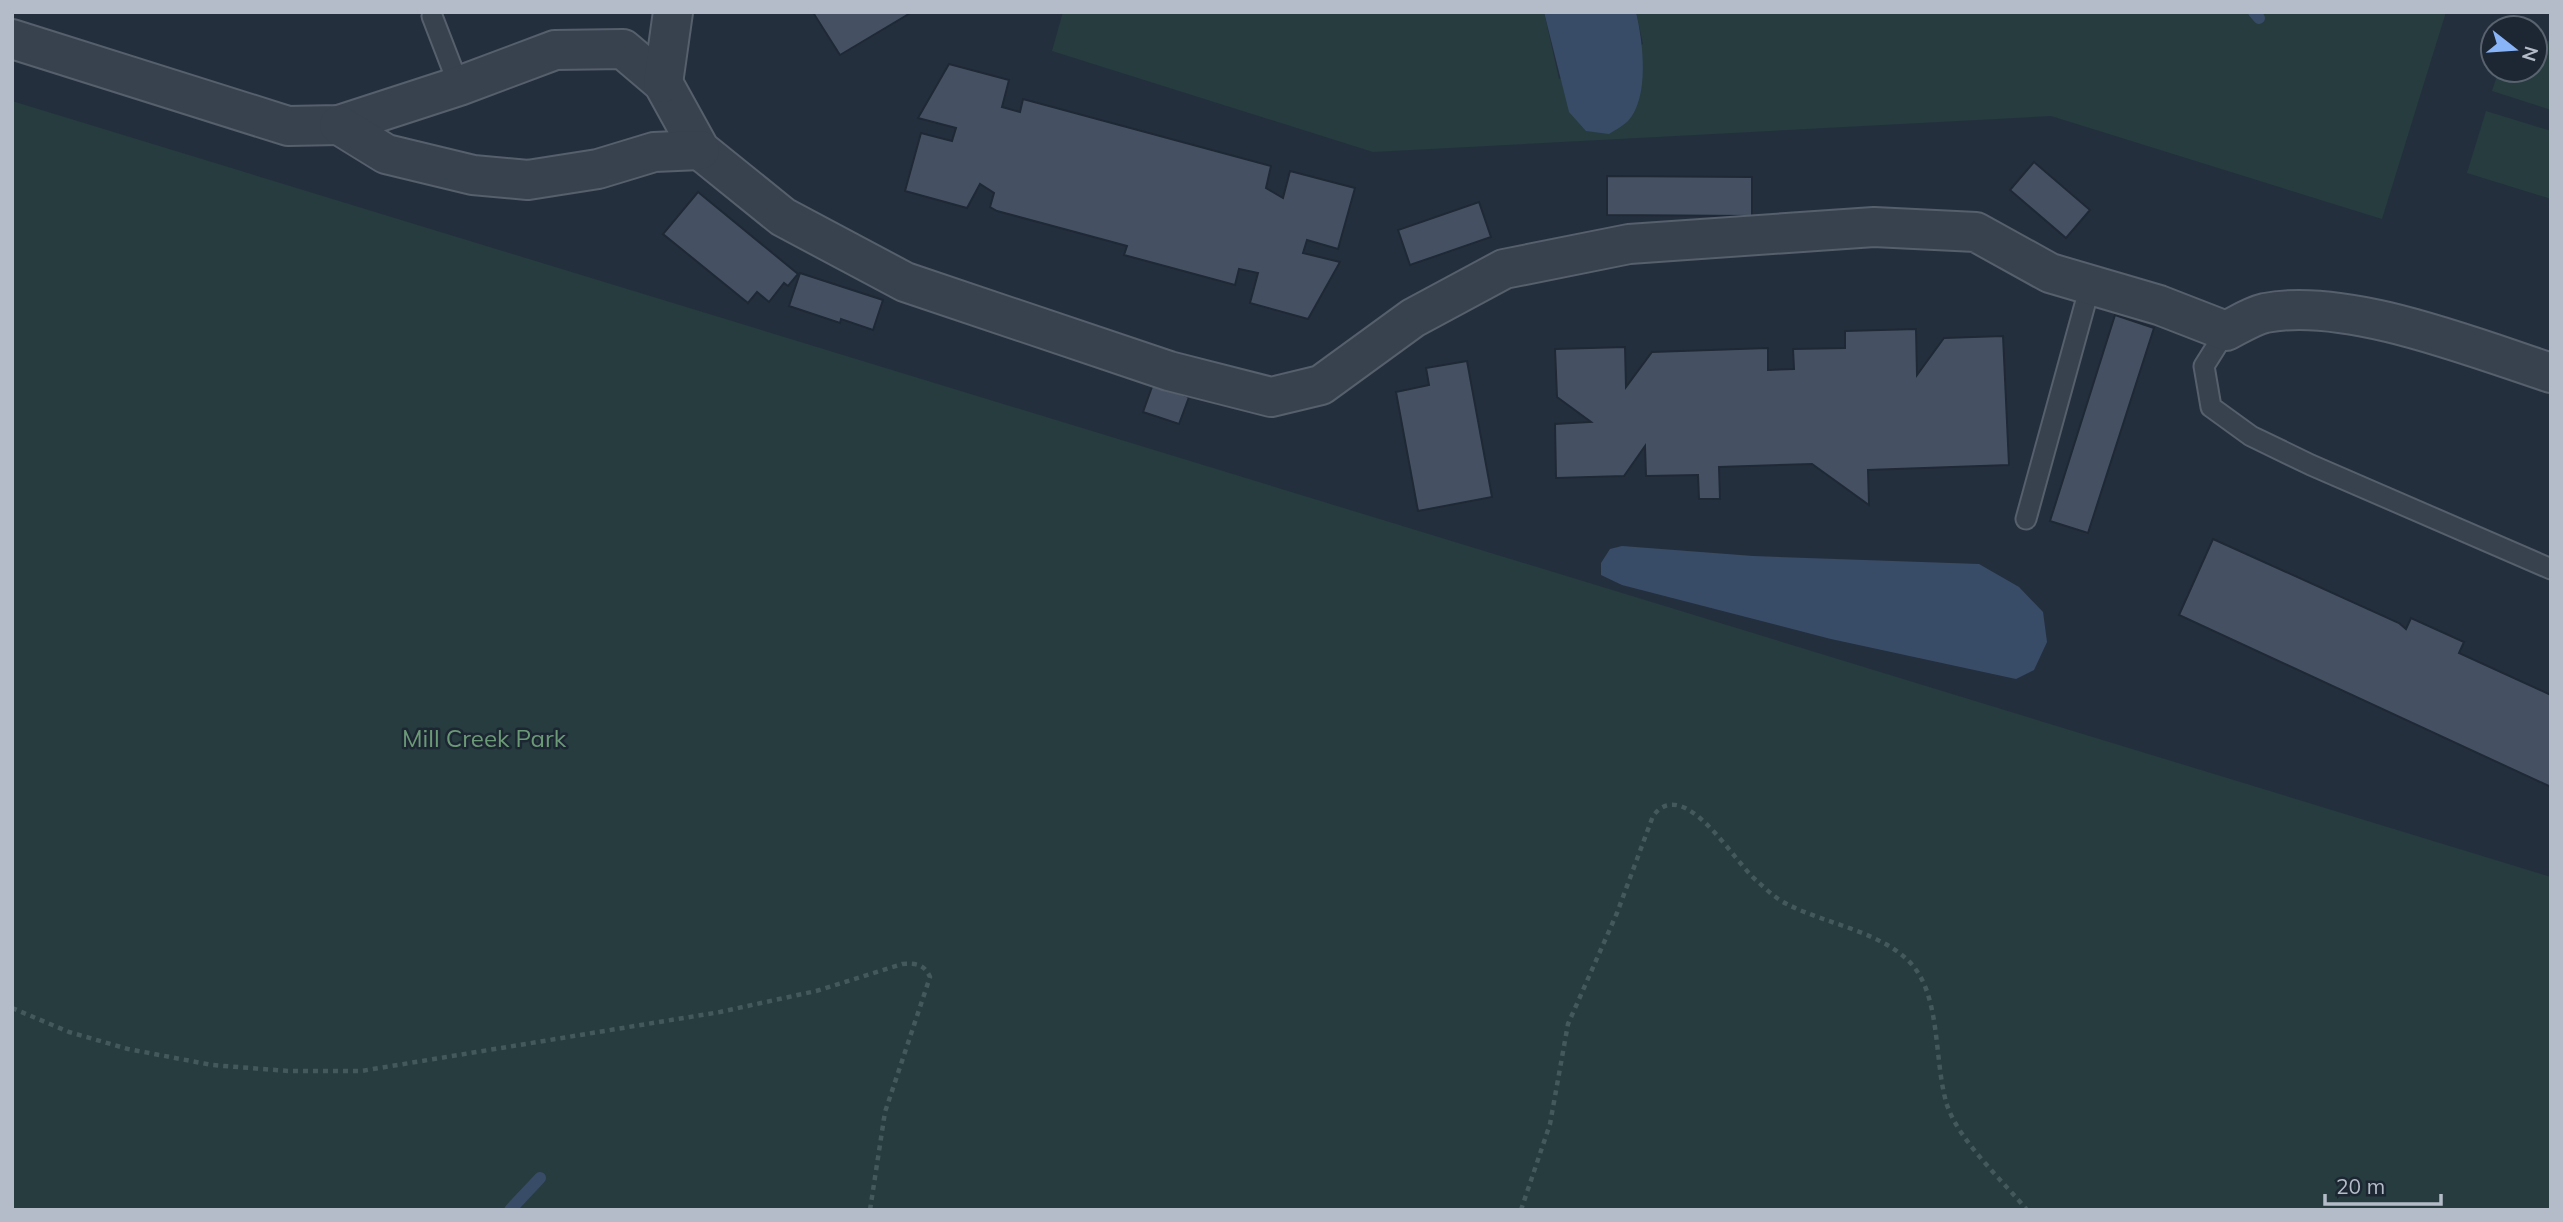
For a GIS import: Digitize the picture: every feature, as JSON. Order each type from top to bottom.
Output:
[{"type":"street","points":[[663,83],[673,12]]},
{"type":"street","points":[[12,39],[288,126],[339,125],[459,86],[555,50],[623,49],[663,83],[700,150],[783,217],[905,282],[1169,371],[1271,397],[1321,385],[1413,318],[1504,269],[1629,244],[1874,227],[1976,232],[2050,273],[2160,305],[2226,331],[2262,313],[2302,309],[2354,314],[2551,373]]},
{"type":"street","points":[[339,125],[386,154],[473,175],[528,180],[598,169],[654,152],[700,150]]},
{"type":"lane","points":[[432,16],[459,86]]},
{"type":"lane","points":[[2026,519],[2090,286]]},
{"type":"lane","points":[[2226,331],[2204,366],[2211,407],[2231,422],[2251,436],[2311,465],[2551,569]]},
{"type":"path","points":[[1521,1210],[1550,1124],[1568,1024],[1617,913],[1653,816],[1661,805],[1671,802],[1688,808],[1754,879],[1785,903],[1874,938],[1899,954],[1920,975],[1948,1108],[1965,1136],[2027,1210]]},
{"type":"path","points":[[12,1008],[69,1032],[128,1049],[212,1065],[288,1071],[361,1071],[720,1012],[816,991],[902,964],[917,964],[926,968],[930,977],[885,1112],[870,1210]]},
{"type":"green space","points":[[1063,12],[1544,12],[1559,79],[1643,44],[1636,12],[2446,12],[2382,219],[2051,116],[1373,152],[1052,51]]},
{"type":"green space","points":[[2551,42],[2551,110],[2492,91],[2494,84],[2549,84]]},
{"type":"green space","name":"Mill Creek Park","points":[[12,101],[2551,877],[2551,1210],[12,1210]]},
{"type":"green space","points":[[2486,111],[2551,131],[2551,199],[2467,173]]},
{"type":"water","points":[[1544,12],[1636,12],[1643,69],[1640,98],[1628,121],[1609,134],[1586,131],[1569,112]]},
{"type":"water","points":[[1622,546],[1753,556],[1979,564],[2019,587],[2043,612],[2047,642],[2034,670],[2016,679],[1831,639],[1622,585],[1601,575],[1601,563],[1610,549]]},
{"type":"building","points":[[912,12],[840,55],[814,14]]},
{"type":"building","points":[[949,64],[1009,80],[1002,107],[1020,112],[1023,99],[1271,166],[1266,188],[1283,198],[1290,171],[1355,188],[1338,249],[1307,240],[1303,253],[1340,262],[1308,319],[1250,303],[1258,273],[1239,269],[1235,285],[1124,255],[1127,246],[997,211],[990,207],[994,193],[980,184],[967,208],[905,191],[921,133],[952,141],[956,128],[918,118]]},
{"type":"building","points":[[2034,162],[2090,210],[2066,238],[2010,190]]},
{"type":"building","points":[[1607,176],[1752,177],[1752,216],[1607,215]]},
{"type":"building","points":[[698,192],[798,274],[788,286],[784,283],[769,302],[757,292],[748,303],[663,234]]},
{"type":"building","points":[[1479,202],[1491,237],[1410,265],[1398,230]]},
{"type":"building","points":[[800,273],[883,300],[873,330],[841,319],[840,323],[789,306]]},
{"type":"building","points":[[2115,315],[2154,328],[2088,533],[2050,521]]},
{"type":"building","points":[[1916,329],[1917,375],[1944,338],[2003,336],[2009,465],[1868,470],[1869,505],[1812,464],[1719,467],[1720,499],[1699,499],[1698,475],[1646,476],[1645,446],[1624,476],[1556,478],[1555,424],[1591,422],[1557,397],[1555,349],[1625,347],[1626,387],[1652,352],[1768,348],[1768,370],[1794,369],[1793,349],[1845,348],[1845,331]]},
{"type":"building","points":[[1467,361],[1492,497],[1418,511],[1396,392],[1429,385],[1426,368]]},
{"type":"building","points":[[1153,384],[1189,397],[1179,424],[1143,412]]},
{"type":"building","points":[[2213,539],[2399,623],[2406,629],[2411,618],[2464,642],[2459,653],[2551,695],[2551,787],[2179,615]]},
{"type":"waterway","points":[[2254,12],[2259,18]]},
{"type":"waterway","points":[[510,1210],[540,1178]]}]
